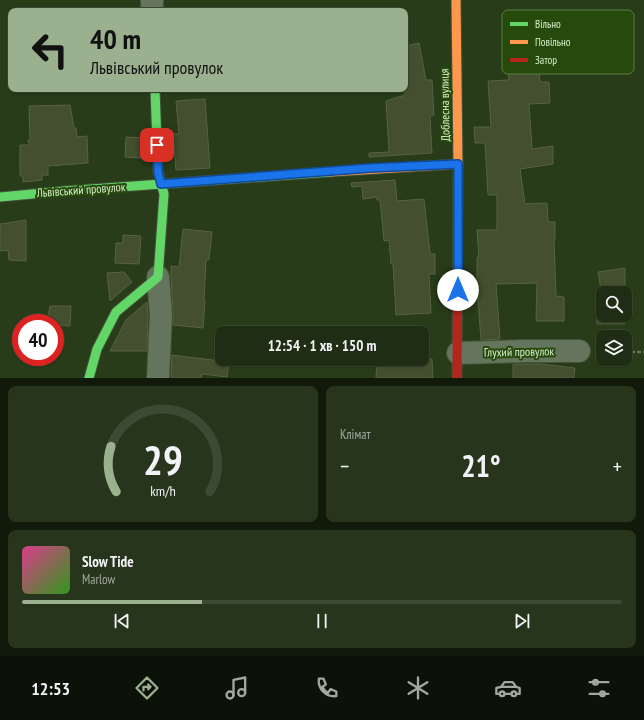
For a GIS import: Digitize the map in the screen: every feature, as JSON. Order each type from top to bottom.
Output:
[{"type":"street","name":"Доблесна вулиця","points":[[456,0],[458,164],[457,378]]},
{"type":"street","points":[[155,92],[158,172],[164,194],[158,277],[161,315],[158,378]]},
{"type":"street","name":"Львівський провулок","points":[[0,197],[35,193],[370,168],[458,164]]},
{"type":"street","points":[[89,378],[97,349],[116,312],[158,277]]},
{"type":"street","name":"Глухий провулок","points":[[458,353],[579,351]]},
{"type":"path","points":[[632,352],[644,352]]},
{"type":"building","points":[[419,43],[426,80],[432,80],[434,115],[430,116],[432,153],[369,157],[369,153],[389,152],[386,101],[405,95],[405,92],[408,92],[408,45]]},
{"type":"building","points":[[508,74],[539,74],[540,82],[549,82],[550,103],[529,104],[532,149],[553,146],[553,164],[520,169],[525,204],[547,203],[548,222],[555,222],[554,239],[556,296],[564,297],[564,321],[536,321],[537,283],[496,284],[500,339],[481,340],[477,288],[477,257],[479,257],[477,230],[497,230],[497,195],[488,195],[485,143],[475,143],[474,127],[491,127],[488,81],[509,80]]},
{"type":"building","points":[[205,99],[210,168],[176,170],[173,134],[179,134],[176,101]]},
{"type":"building","points":[[70,105],[77,137],[87,136],[88,163],[48,166],[48,175],[42,175],[42,180],[23,182],[23,176],[20,176],[20,145],[29,145],[29,106]]},
{"type":"building","points":[[126,137],[143,138],[141,158],[125,157]]},
{"type":"building","points":[[395,180],[397,201],[424,199],[430,254],[435,254],[435,274],[429,274],[431,313],[396,315],[393,264],[391,264],[389,240],[384,241],[380,200],[377,200],[377,197],[363,199],[362,186],[352,187],[351,183]]},
{"type":"building","points":[[26,220],[26,261],[9,260],[8,250],[0,251],[0,224]]},
{"type":"building","points":[[183,229],[212,232],[209,260],[206,260],[203,328],[173,325],[171,266],[179,267]]},
{"type":"building","points":[[123,235],[141,236],[139,264],[115,263],[116,243],[123,243]]},
{"type":"building","points":[[625,268],[625,286],[600,286],[598,272]]},
{"type":"building","points":[[124,272],[132,282],[110,301],[107,273]]},
{"type":"building","points":[[147,302],[147,351],[110,351],[126,320]]},
{"type":"building","points":[[50,306],[71,306],[70,326],[64,326],[64,314],[49,314]]},
{"type":"building","points":[[597,322],[625,322],[625,324],[597,324]]},
{"type":"building","points":[[172,355],[215,360],[215,366],[228,366],[227,377],[202,374],[201,378],[171,378]]},
{"type":"building","points":[[429,359],[432,359],[433,378],[376,378],[377,366],[429,366]]},
{"type":"building","points":[[513,364],[541,364],[575,368],[574,378],[513,378]]},
{"type":"traffic: fast","points":[[89,378],[97,349],[116,312],[158,277],[164,194],[158,172],[155,92]]},
{"type":"traffic: fast","points":[[0,197],[330,172]]},
{"type":"traffic: slow","points":[[456,0],[458,165]]},
{"type":"traffic: slow","points":[[330,172],[458,164]]},
{"type":"traffic: jam","points":[[457,378],[458,165]]},
{"type":"route","points":[[157,145],[158,172],[161,184],[370,168],[458,164],[458,290]]}]
